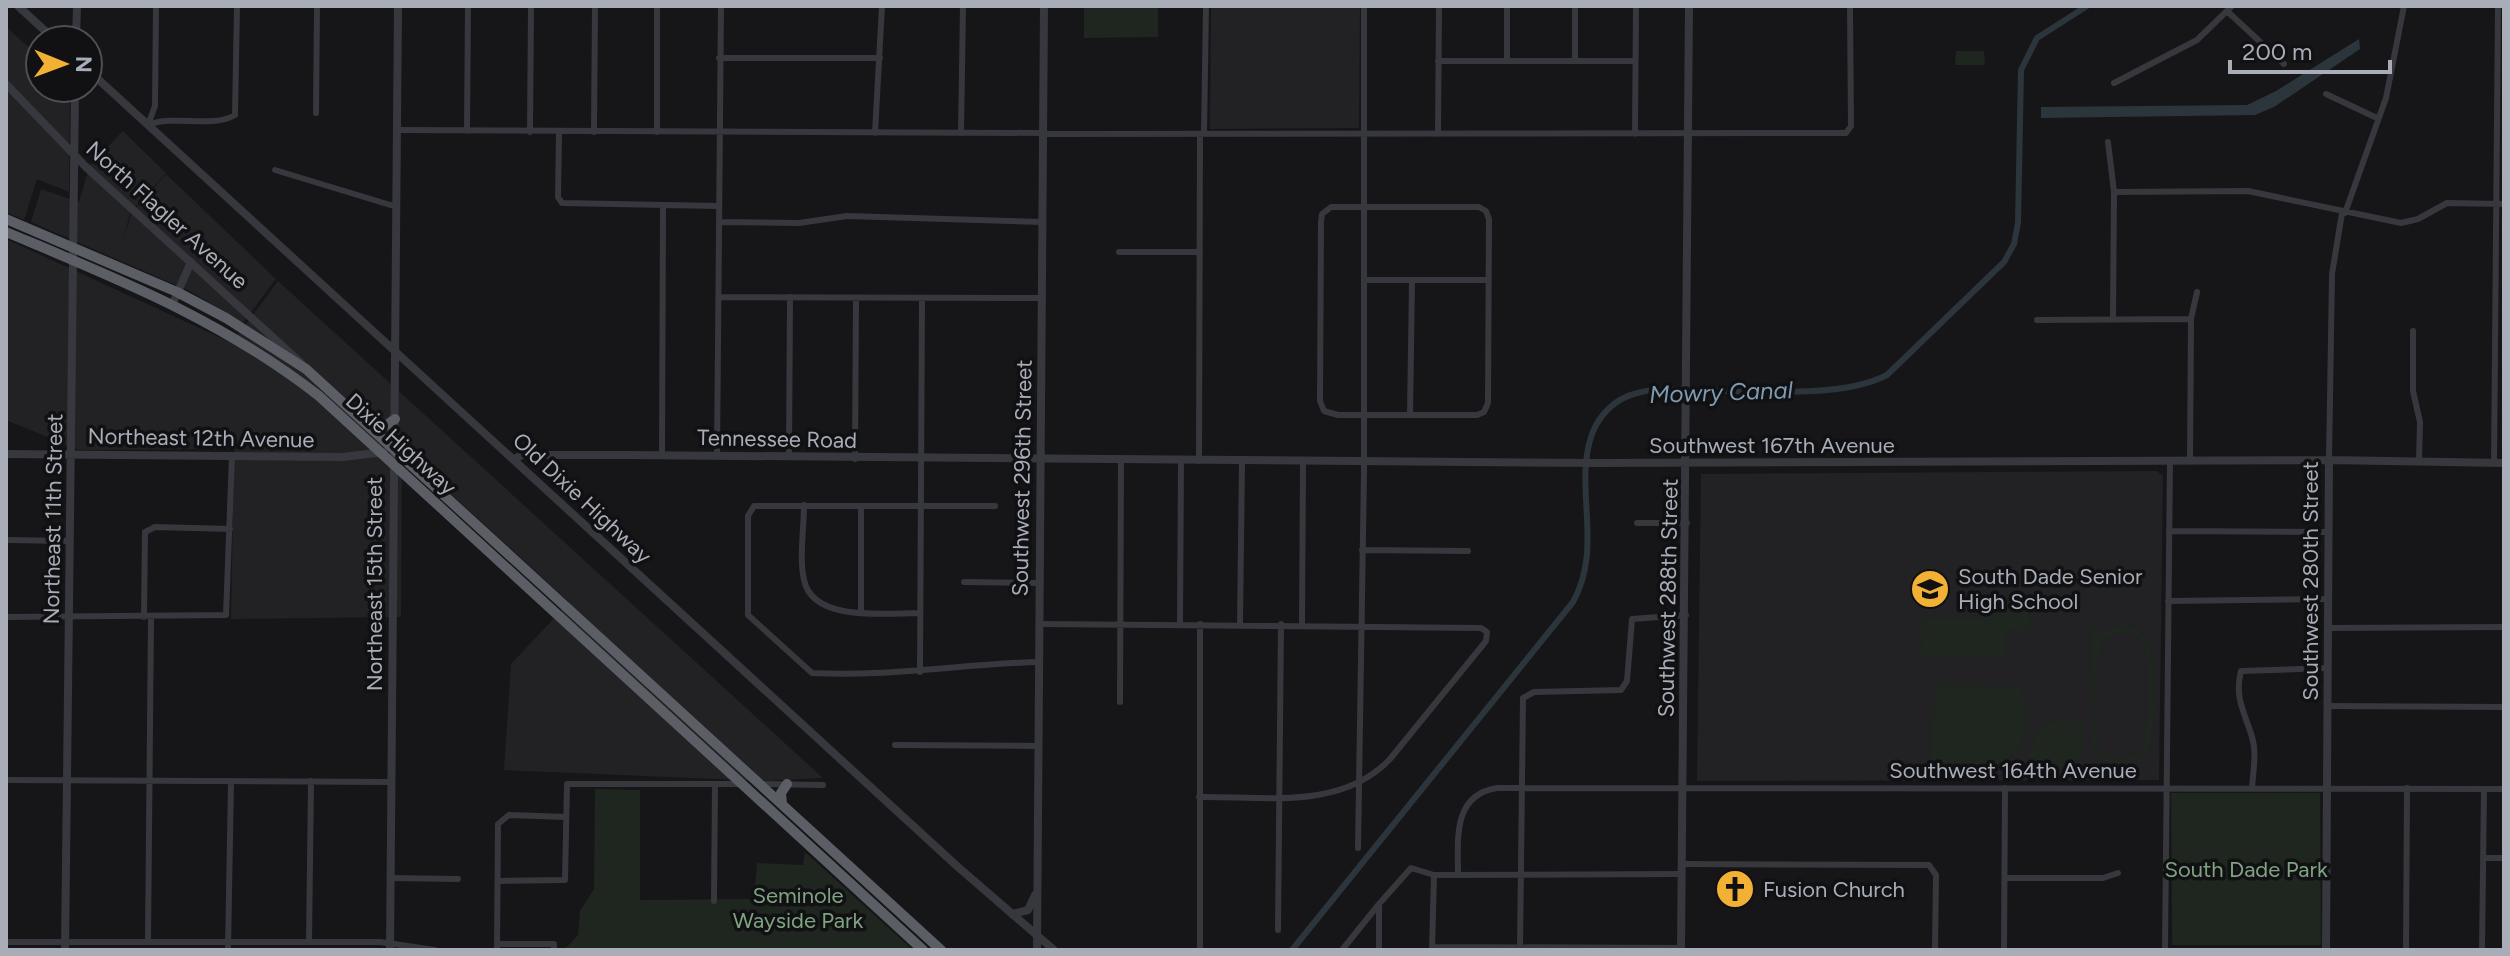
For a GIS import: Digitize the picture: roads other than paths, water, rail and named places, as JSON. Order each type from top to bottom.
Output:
[{"type":"highway","points":[[6,219],[175,297]]},
{"type":"highway","name":"Dixie Highway","points":[[6,232],[226,318],[306,369],[631,666]]},
{"type":"highway","name":"Dixie Highway","points":[[175,297],[278,365],[382,454],[717,760]]},
{"type":"highway","points":[[372,428],[384,427],[395,419]]},
{"type":"highway","points":[[395,469],[408,470],[444,502],[456,505]]},
{"type":"highway","points":[[502,563],[516,570],[555,604],[563,603]]},
{"type":"highway","points":[[568,624],[575,622],[614,658],[631,666],[941,950]]},
{"type":"highway","points":[[717,760],[727,762],[760,784]]},
{"type":"highway","points":[[717,760],[923,950]]},
{"type":"highway","points":[[742,784],[752,786],[776,807],[784,806]]},
{"type":"highway","points":[[784,806],[781,790],[787,784]]},
{"type":"highway","points":[[829,863],[846,871],[888,909],[895,908]]},
{"type":"highway","points":[[892,921],[901,921],[932,950]]},
{"type":"street","points":[[18,6],[39,24]]},
{"type":"street","points":[[148,125],[155,106],[156,6]]},
{"type":"street","points":[[148,125],[165,120],[223,120],[235,115],[237,6]]},
{"type":"street","points":[[316,113],[317,6]]},
{"type":"street","name":"Northeast 15th Street","points":[[390,946],[398,6]]},
{"type":"street","points":[[467,131],[468,6]]},
{"type":"street","points":[[530,132],[531,6]]},
{"type":"street","points":[[594,132],[595,6]]},
{"type":"street","points":[[657,6],[657,132]]},
{"type":"street","points":[[717,456],[721,6]]},
{"type":"street","points":[[875,133],[882,6]]},
{"type":"street","points":[[961,133],[963,6]]},
{"type":"street","name":"Southwest 296th Street","points":[[1037,950],[1044,6]]},
{"type":"street","points":[[1199,461],[1206,6]]},
{"type":"street","points":[[1358,848],[1364,462],[1364,6]]},
{"type":"street","points":[[1438,134],[1439,6]]},
{"type":"street","points":[[1507,6],[1507,61]]},
{"type":"street","points":[[1575,6],[1575,61]]},
{"type":"street","points":[[1635,134],[1636,6]]},
{"type":"street","name":"Southwest 288th Street","points":[[1681,949],[1689,6]]},
{"type":"street","points":[[398,130],[1043,134],[1846,133],[1851,126],[1850,6]]},
{"type":"street","name":"Southwest 280th Street","points":[[2326,950],[2332,274],[2344,213],[2397,52],[2404,6]]},
{"type":"street","points":[[2498,6],[2496,203],[2499,463]]},
{"type":"street","points":[[2114,83],[2197,40],[2230,9],[2284,64]]},
{"type":"street","points":[[719,58],[880,58]]},
{"type":"street","points":[[1438,61],[1635,61]]},
{"type":"street","name":"North Flagler Avenue","points":[[6,84],[75,156],[306,369]]},
{"type":"street","name":"Old Dixie Highway","points":[[104,85],[1053,950]]},
{"type":"street","points":[[2326,94],[2377,118]]},
{"type":"street","name":"Northeast 11th Street","points":[[66,946],[75,104]]},
{"type":"street","points":[[559,132],[558,197],[562,203],[718,206]]},
{"type":"street","points":[[2108,142],[2114,192],[2113,319]]},
{"type":"street","points":[[275,170],[397,207]]},
{"type":"street","points":[[2114,192],[2248,191],[2401,223],[2418,219],[2447,203],[2504,204]]},
{"type":"street","points":[[662,455],[663,206]]},
{"type":"street","points":[[1331,207],[1365,207],[1483,208],[1489,219],[1486,411],[1477,415],[1327,414],[1320,401],[1322,214],[1331,207]]},
{"type":"street","points":[[719,222],[799,223],[847,216],[1042,222]]},
{"type":"street","points":[[1119,252],[1200,252]]},
{"type":"street","points":[[175,297],[191,262]]},
{"type":"street","points":[[1365,280],[1488,280]]},
{"type":"street","points":[[1410,415],[1412,280]]},
{"type":"street","points":[[2190,461],[2191,319],[2197,292]]},
{"type":"street","points":[[719,297],[1042,298]]},
{"type":"street","points":[[789,457],[790,297]]},
{"type":"street","points":[[855,459],[856,298]]},
{"type":"street","points":[[920,672],[922,298]]},
{"type":"street","points":[[2037,320],[2191,319]]},
{"type":"street","points":[[377,333],[388,329],[395,320]]},
{"type":"street","points":[[2413,331],[2413,391],[2420,422],[2419,461]]},
{"type":"street","name":"Northeast 12th Avenue","points":[[6,454],[365,457],[393,448]]},
{"type":"street","points":[[6,617],[226,615],[232,455]]},
{"type":"street","name":"Tennessee Road","points":[[514,459],[522,455],[662,455],[1041,460]]},
{"type":"street","name":"Southwest 167th Avenue","points":[[1041,460],[1687,463],[2329,460],[2499,463]]},
{"type":"street","points":[[1120,702],[1121,461]]},
{"type":"street","points":[[1180,624],[1181,461]]},
{"type":"street","points":[[1240,624],[1242,461]]},
{"type":"street","points":[[2165,950],[2170,461]]},
{"type":"street","points":[[1302,624],[1303,462]]},
{"type":"street","points":[[995,506],[760,504],[749,510],[748,615],[812,673],[920,672],[984,662],[1038,662]]},
{"type":"street","points":[[804,505],[804,582],[817,599],[832,610],[920,613]]},
{"type":"street","points":[[861,506],[861,613]]},
{"type":"street","points":[[1637,523],[1687,523]]},
{"type":"street","points":[[148,942],[145,532],[155,527],[230,529]]},
{"type":"street","points":[[2169,531],[2329,532]]},
{"type":"street","points":[[6,540],[70,541]]},
{"type":"street","points":[[1362,550],[1468,551]]},
{"type":"street","points":[[964,582],[1039,583]]},
{"type":"street","points":[[2168,601],[2328,599]]},
{"type":"street","points":[[1520,948],[1524,697],[1534,692],[1615,693],[1625,688],[1629,626],[1635,617],[1686,615]]},
{"type":"street","points":[[1039,624],[1302,624],[1481,628],[1487,632],[1486,641],[1390,759],[1360,781],[1321,796],[1199,797]]},
{"type":"street","points":[[1200,624],[1200,949]]},
{"type":"street","points":[[1278,930],[1281,624]]},
{"type":"street","points":[[2328,628],[2504,627]]},
{"type":"street","points":[[2252,788],[2253,739],[2238,703],[2241,671],[2328,668]]},
{"type":"street","points":[[2327,706],[2504,707]]},
{"type":"street","points":[[895,745],[1038,746]]},
{"type":"street","points":[[6,780],[391,782]]},
{"type":"street","points":[[228,946],[231,781]]},
{"type":"street","points":[[309,942],[311,781]]},
{"type":"street","points":[[498,881],[565,880],[567,784],[742,784]]},
{"type":"street","points":[[714,901],[715,784]]},
{"type":"street","points":[[760,784],[823,785]]},
{"type":"street","name":"Southwest 164th Avenue","points":[[1458,875],[1458,825],[1465,807],[1487,790],[1522,787],[2504,789]]},
{"type":"street","points":[[2004,950],[2005,788]]},
{"type":"street","points":[[2406,950],[2407,788]]},
{"type":"street","points":[[2482,950],[2484,789]]},
{"type":"street","points":[[554,947],[497,947],[498,824],[509,815],[566,817]]},
{"type":"street","points":[[2483,858],[2504,858]]},
{"type":"street","points":[[1342,950],[1408,869],[1419,868],[1434,875],[1458,875],[1932,866],[1936,875],[1935,950]]},
{"type":"street","points":[[2005,878],[2103,878],[2118,873]]},
{"type":"street","points":[[1434,875],[1432,949],[1681,949]]},
{"type":"street","points":[[390,878],[458,879]]},
{"type":"street","points":[[1012,914],[1028,910],[1037,891]]},
{"type":"street","points":[[1379,904],[1379,950]]},
{"type":"street","points":[[1364,923],[1379,928]]},
{"type":"street","points":[[6,942],[66,946],[148,942],[228,946],[309,942],[435,950]]},
{"type":"waterway","name":"Mowry Canal","points":[[1292,950],[1573,602],[1586,560],[1587,454],[1592,434],[1603,414],[1620,400],[1648,391],[1818,391],[1867,383],[1887,375],[2004,262],[2014,244],[2018,223],[2021,70],[2037,38],[2087,6]]},
{"type":"place","name":"South Dade Senior High School","points":[[1930,589]]},
{"type":"place","name":"Fusion Church","points":[[1735,889]]},
{"type":"park label","name":"South Dade Park","points":[[2246,869]]},
{"type":"park label","name":"Seminole Wayside Park","points":[[798,908]]}]
